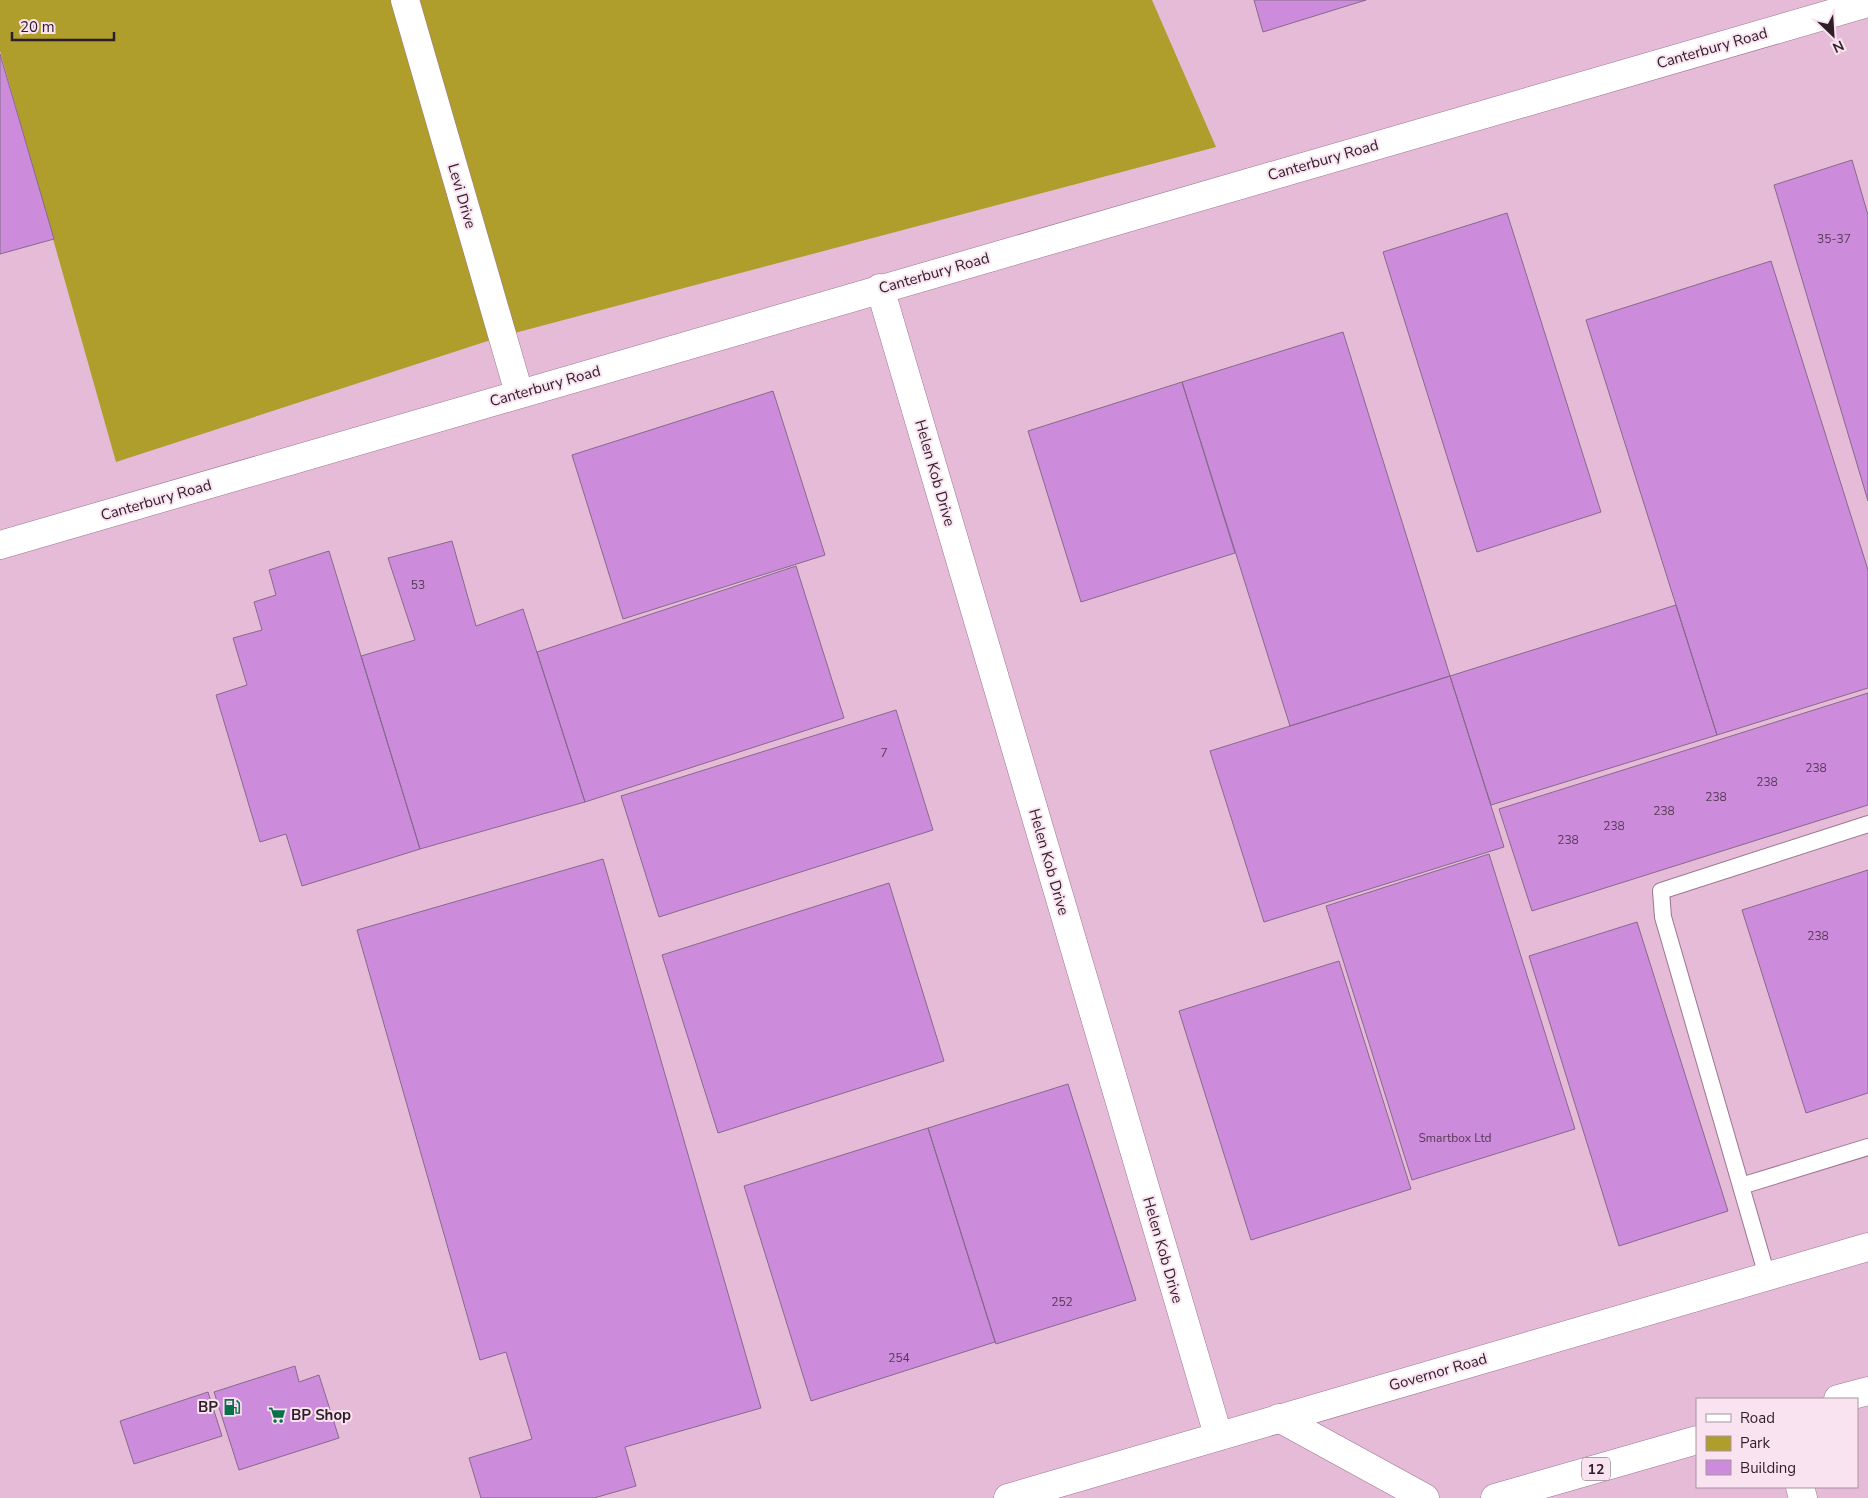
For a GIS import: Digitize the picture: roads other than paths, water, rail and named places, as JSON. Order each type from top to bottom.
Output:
[{"type":"street","name":"Levi Drive","points":[[405,0],[520,393]]},
{"type":"street","name":"Canterbury Road","points":[[0,545],[880,288],[1868,3]]},
{"type":"street","name":"Helen Kob Drive","points":[[880,288],[1218,1436]]},
{"type":"street","name":"Governor Road","points":[[1008,1498],[1868,1247]]},
{"type":"street","points":[[1842,1398],[1868,1391]]},
{"type":"street","points":[[1279,1418],[1425,1498]]},
{"type":"street","name":"12","points":[[1495,1498],[1696,1440]]},
{"type":"lane","points":[[1767,1276],[1663,917],[1661,891],[1868,824]]},
{"type":"lane","points":[[1741,1186],[1868,1147]]},
{"type":"place","name":"BP","points":[[232,1407]]},
{"type":"place","name":"BP Shop","points":[[277,1415]]}]
